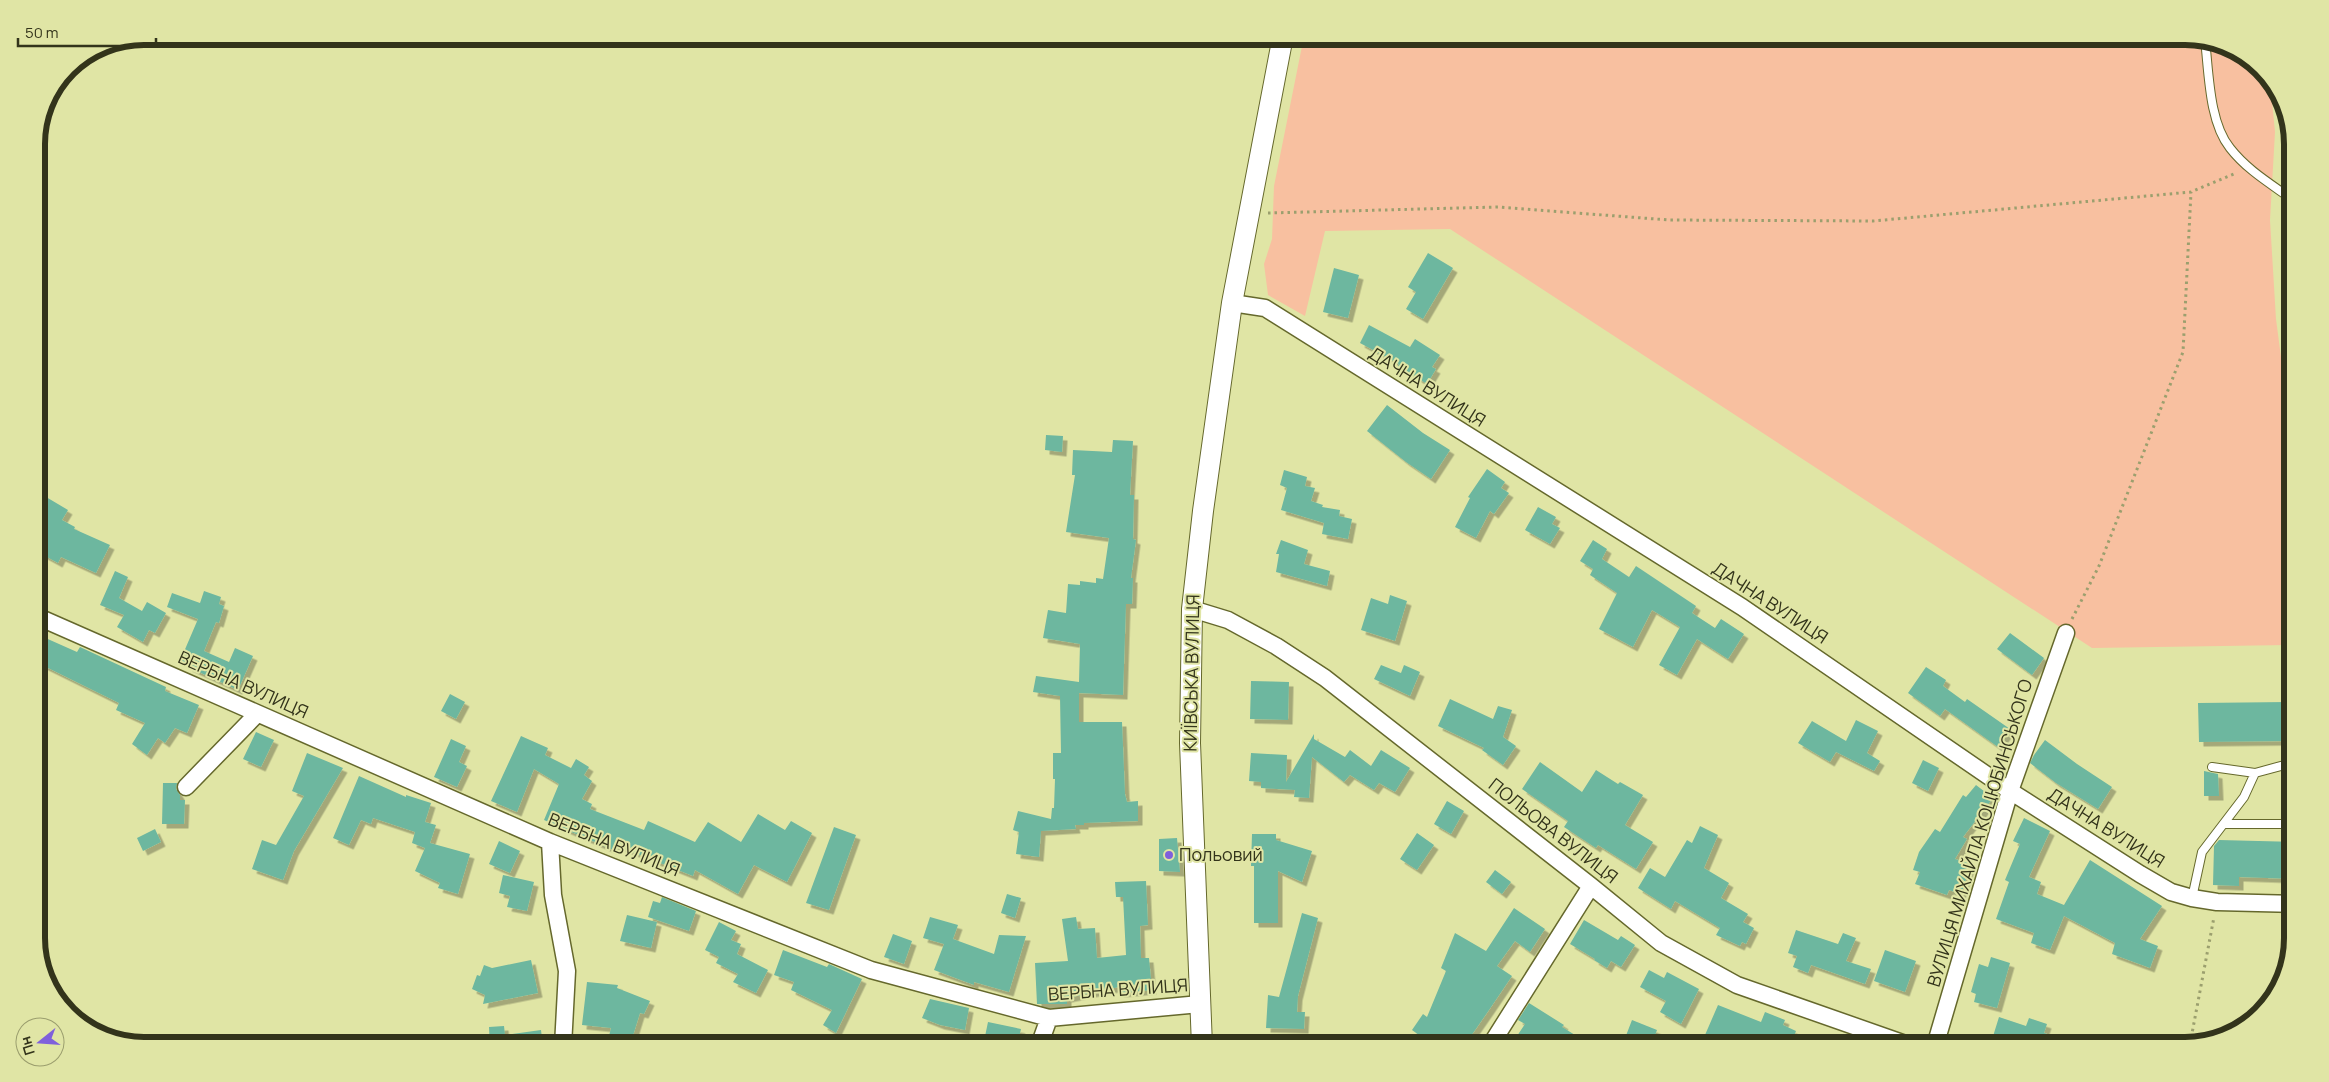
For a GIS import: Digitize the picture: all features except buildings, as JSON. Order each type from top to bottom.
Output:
[{"type":"street","name":"КИЇВСЬКА ВУЛИЦЯ","points":[[1202,1037],[1190,743],[1192,609],[1203,511],[1232,302],[1281,45]]},
{"type":"street","name":"ДАЧНА ВУЛИЦЯ","points":[[1232,302],[1265,308],[1742,607],[2010,791],[2171,892],[2217,902],[2284,904]]},
{"type":"street","name":"ПОЛЬОВА ВУЛИЦЯ","points":[[1192,609],[1228,620],[1276,646],[1325,678],[1591,886],[1660,943],[1737,985],[1885,1037]]},
{"type":"street","name":"ВЕРБНА ВУЛИЦЯ","points":[[45,620],[550,842],[871,970],[1049,1018],[1200,1004]]},
{"type":"street","name":"ВУЛИЦЯ МИХАЙЛА КОЦЮБИНСЬКОГО","points":[[1938,1037],[2010,791],[2066,633]]},
{"type":"street","points":[[186,787],[258,714]]},
{"type":"street","points":[[550,842],[552,895],[567,970],[564,1037]]},
{"type":"street","points":[[1496,1037],[1591,886]]},
{"type":"street","points":[[1042,1037],[1049,1018]]},
{"type":"lane","points":[[2206,47],[2214,115],[2229,147],[2248,168],[2284,194]]},
{"type":"lane","points":[[2212,767],[2255,773],[2284,765]]},
{"type":"lane","points":[[2192,898],[2202,852],[2244,797],[2255,773]]},
{"type":"lane","points":[[2224,824],[2284,824]]},
{"type":"path","points":[[1250,214],[1498,207],[1669,220],[1873,221],[2191,192],[2248,168]]},
{"type":"path","points":[[2066,633],[2099,566],[2183,352],[2191,192]]},
{"type":"path","points":[[2191,1037],[2217,902]]},
{"type":"shaded area","points":[[1302,45],[2191,45],[2217,50],[2234,58],[2250,70],[2271,96],[2275,132],[2270,220],[2276,319],[2284,380],[2284,645],[2092,648],[1450,229],[1325,231],[1305,316],[1268,295],[1264,264],[1272,239],[1274,186]]},
{"type":"place","name":"Польовий","points":[[1169,855]]}]
